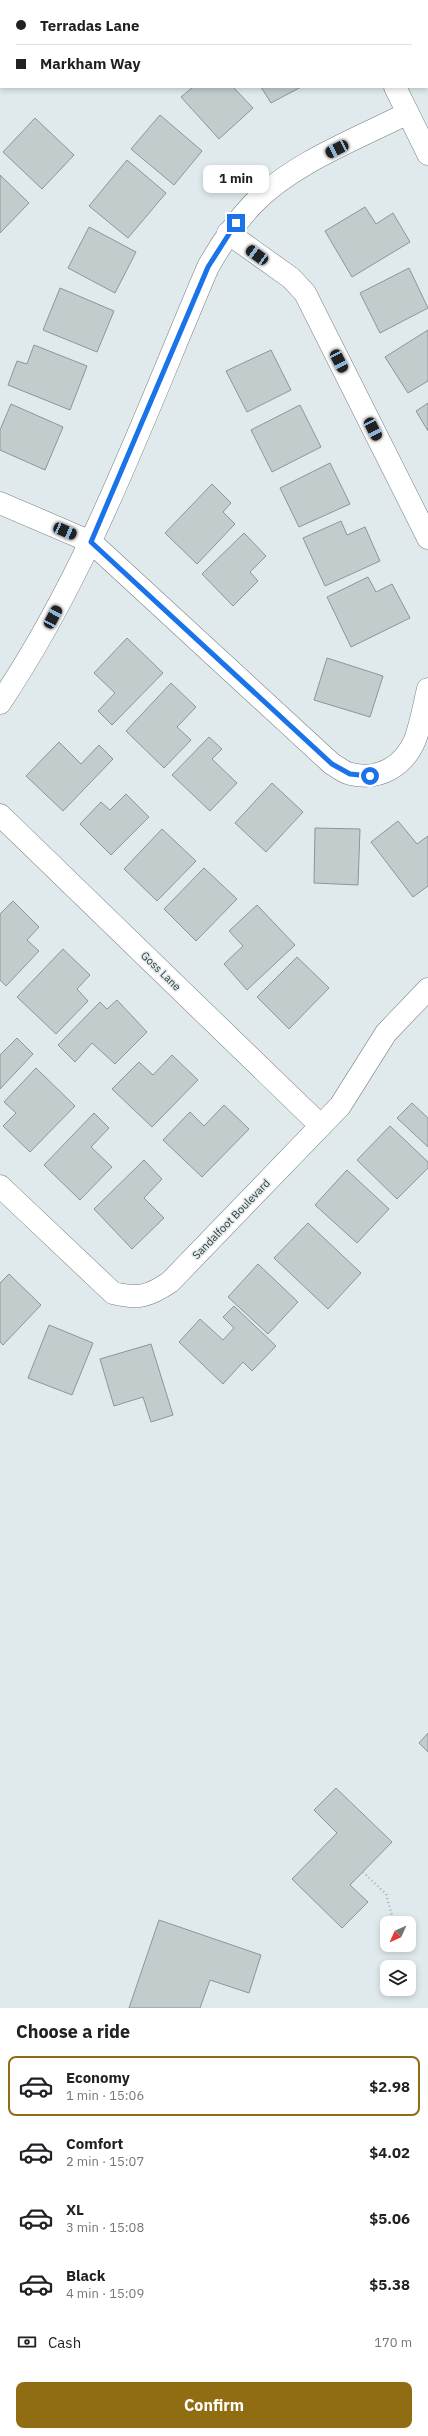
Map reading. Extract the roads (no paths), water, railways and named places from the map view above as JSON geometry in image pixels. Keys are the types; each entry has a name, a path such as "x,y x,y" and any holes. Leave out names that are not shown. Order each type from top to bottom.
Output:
{"street":[{"path":"396,88 428,154"},
{"path":"0,702 45,631 91,542 208,267 228,233 253,204 283,179 408,113"},
{"path":"228,233 291,278 305,293 428,538"},
{"path":"0,503 91,542 332,764 350,774 370,776 388,771 405,758 415,739 428,689"},
{"name":"Goss Lane","path":"0,816 321,1126"},
{"name":"Sandalfoot Boulevard","path":"0,1186 113,1294 133,1298 153,1294 170,1282 321,1126 353,1088 386,1033 428,989"}]}
